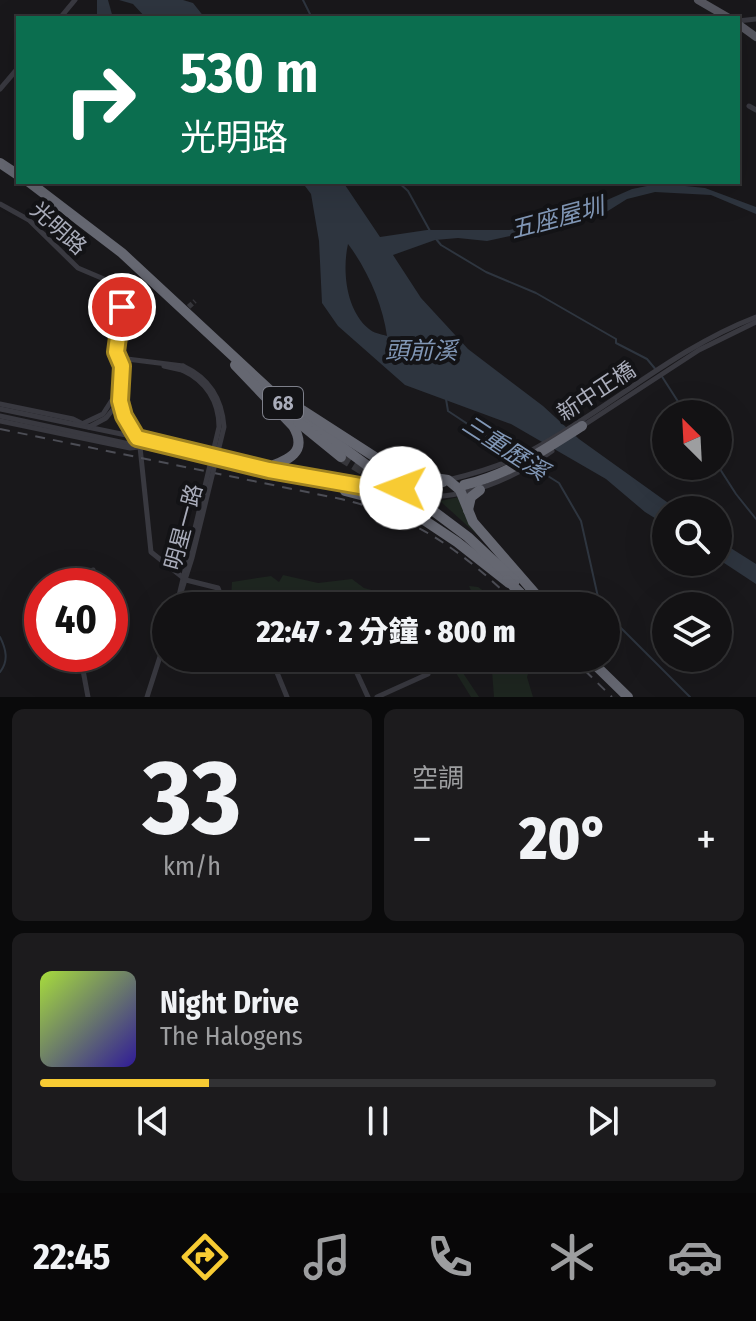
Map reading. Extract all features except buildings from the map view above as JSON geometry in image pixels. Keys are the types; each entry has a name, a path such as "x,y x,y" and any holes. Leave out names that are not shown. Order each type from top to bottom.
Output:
{"highway":[{"name":"68","path":"32,184 122,253 288,407 374,469"},
{"name":"68","path":"42,184 107,232 294,404 419,508 478,552 519,592"},
{"path":"202,327 293,426 299,440 291,457 263,469"},
{"path":"262,393 341,457"},
{"path":"294,404 392,468 448,480 463,489 467,512 533,592"},
{"path":"463,489 518,466 582,426"},
{"path":"392,468 400,480 400,493 409,506 419,508"},
{"path":"400,493 448,480"},
{"path":"467,512 471,497 480,490"},
{"path":"345,491 419,508"},
{"name":"68","path":"419,508 468,537 529,592"},
{"path":"602,672 628,697"},
{"path":"611,672 636,697"}],"main road":[{"path":"689,0 716,16"},
{"path":"698,0 726,16"},
{"path":"740,27 756,40"}],"street":[{"path":"62,16 75,0"},
{"path":"0,89 16,70"},
{"path":"749,106 756,110"},
{"name":"光明路","path":"0,204 29,220 78,268 111,282 117,288 122,307 116,352 115,407 140,447 151,552 186,580 218,588 220,592"},
{"name":"新中正橋","path":"480,490 540,459 582,426 699,350 756,320"},
{"name":"新中正橋","path":"448,480 492,468 534,449 703,341 756,320"},
{"name":"明星一路","path":"118,358 183,368 200,375 212,388 222,408 224,427 192,558 180,592"},
{"path":"69,435 106,411 117,393"},
{"name":"光明路","path":"117,393 134,437"},
{"path":"0,406 263,469 400,493"},
{"path":"41,415 71,424 87,425 106,418 115,407"},
{"path":"0,418 78,432 345,491 400,493 480,490"},
{"path":"0,418 130,448 140,447"},
{"path":"83,672 88,697"},
{"path":"147,697 155,672"},
{"path":"277,672 287,697"},
{"path":"356,672 368,697"},
{"path":"377,697 428,674"}],"shaded area":[{"path":"459,497 492,548 440,501"},
{"path":"283,575 318,583 352,579 364,588 379,592 231,592 232,582 271,576 279,582"},
{"path":"469,586 485,592 472,592"},
{"path":"455,672 462,672 479,697 471,697"},
{"path":"492,672 529,672 527,677 533,697 494,697"}],"water":[{"path":"97,0 108,0 112,16 97,16"},
{"path":"119,0 183,0 193,3 203,16 144,16 133,4"},
{"name":"頭前溪","path":"304,184 344,184 380,237 427,230 509,230 564,219 632,189 666,184 705,188 756,207 756,214 711,195 655,192 627,199 603,214 577,222 561,222 487,241 458,238 435,240 393,255 421,298 468,349 543,406 579,439 658,496 652,496 652,516 606,479 511,424 405,385 338,326 322,303 319,241 311,194","holes":["348,244 368,276 387,336 369,329 355,312 346,278"]},
{"path":"732,549 756,564 756,584 732,568"}],"waterway":[{"path":"303,0 311,16"},
{"path":"400,184 408,191 430,231"},
{"path":"436,239 486,272 536,293 616,339 616,343 647,359 657,371"},
{"path":"661,375 677,400"},
{"name":"三重歷溪","path":"446,399 448,411 516,456"},
{"name":"三重歷溪","path":"532,466 559,483 581,521 597,592"},
{"path":"727,480 756,519"},
{"name":"三重歷溪","path":"620,627 690,697"},
{"path":"0,637 6,655 0,672"}],"tunnel":[{"path":"183,312 195,301"},
{"path":"341,457 394,489"}],"railway":[{"path":"0,429 368,507 438,539 503,592"},
{"path":"586,672 612,697"}],"route":[{"path":"122,307 116,352 122,366 120,401 124,416 137,438 341,484 401,488"}],"water label":[{"name":"五座屋圳","path":"557,218"}]}
